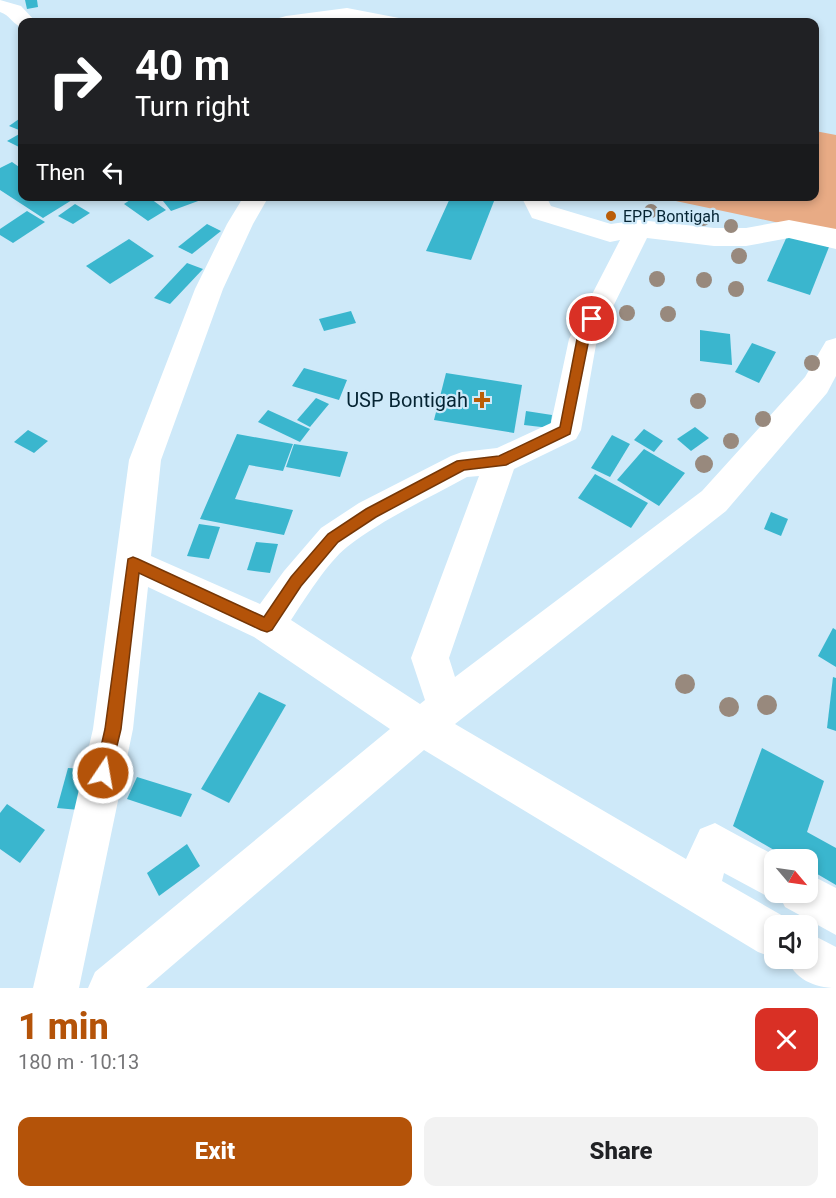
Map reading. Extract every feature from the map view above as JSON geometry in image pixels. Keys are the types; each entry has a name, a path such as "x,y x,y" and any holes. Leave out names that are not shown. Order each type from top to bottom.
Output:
{"street":[{"path":"0,6 14,10 22,18"},
{"path":"316,18 347,14 370,18"},
{"path":"56,988 113,729 145,460 209,289 240,224 254,201"},
{"path":"536,201 541,212 610,233 639,229 714,237 746,237 789,229 832,237 836,240"},
{"path":"267,625 296,582 333,538 371,513 462,465 501,461 566,430 583,339 611,280 639,229"},
{"path":"111,988 434,717 714,501 816,385 836,349"},
{"path":"434,717 430,658 501,461"},
{"path":"133,564 267,625 332,670 434,717 698,891 764,930"},
{"path":"698,891 704,867 714,844 764,872"},
{"path":"818,902 836,913"},
{"path":"818,962 836,973"}],"shaded area":[{"path":"819,132 836,135 836,235 676,201 819,201"}],"building":[{"path":"25,0 37,0 38,7 27,9"},
{"path":"18,120 18,130 9,126"},
{"path":"18,135 18,146 7,141"},
{"path":"12,162 18,166 18,201 70,201 43,218 0,190 0,168"},
{"path":"128,201 154,201 166,210 148,221 124,204"},
{"path":"163,201 198,201 171,211"},
{"path":"449,201 494,201 471,260 426,251"},
{"path":"75,204 90,213 73,224 58,216"},
{"path":"27,211 45,222 13,243 0,235 0,229"},
{"path":"207,224 221,231 192,254 178,247"},
{"path":"788,234 829,247 810,295 767,281"},
{"path":"129,239 154,256 110,284 86,266"},
{"path":"187,263 203,269 170,304 154,298"},
{"path":"351,311 356,323 324,331 319,319"},
{"path":"700,330 730,334 732,365 700,361"},
{"path":"752,343 776,352 759,383 735,372"},
{"path":"304,368 347,380 339,400 292,386"},
{"path":"446,373 522,385 514,433 434,420"},
{"path":"316,398 329,404 310,427 297,420"},
{"path":"268,410 310,429 300,442 258,422"},
{"path":"526,411 552,415 550,428 524,425"},
{"path":"695,427 709,438 691,451 677,439"},
{"path":"644,429 663,441 654,452 634,440"},
{"path":"28,430 48,441 34,453 14,442"},
{"path":"237,434 293,444 283,471 249,465 235,499 293,510 284,535 200,519"},
{"path":"612,435 630,444 610,477 591,468"},
{"path":"294,444 348,452 340,477 286,467"},
{"path":"644,449 685,473 659,506 617,480"},
{"path":"595,474 648,503 631,528 578,498"},
{"path":"771,512 788,519 781,536 764,529"},
{"path":"199,524 220,527 209,559 187,556"},
{"path":"256,542 278,544 270,573 247,570"},
{"path":"833,628 836,630 836,667 818,656"},
{"path":"833,677 836,678 836,731 827,728"},
{"path":"259,692 286,705 229,803 201,789"},
{"path":"762,748 824,781 807,832 836,848 836,885 818,874 818,849 772,849 733,826"},
{"path":"68,768 89,769 79,810 57,808"},
{"path":"137,777 192,794 181,817 127,799"},
{"path":"7,804 45,830 20,863 0,849 0,813"},
{"path":"187,844 200,866 159,896 147,873"}],"place":[{"name":"EPP Bontigah","path":"611,216"},
{"name":"USP Bontigah","path":"482,400"}],"route":[{"path":"103,773 113,729 133,564 267,625 296,582 333,538 371,513 462,465 501,461 566,430 583,339 592,319"}]}
